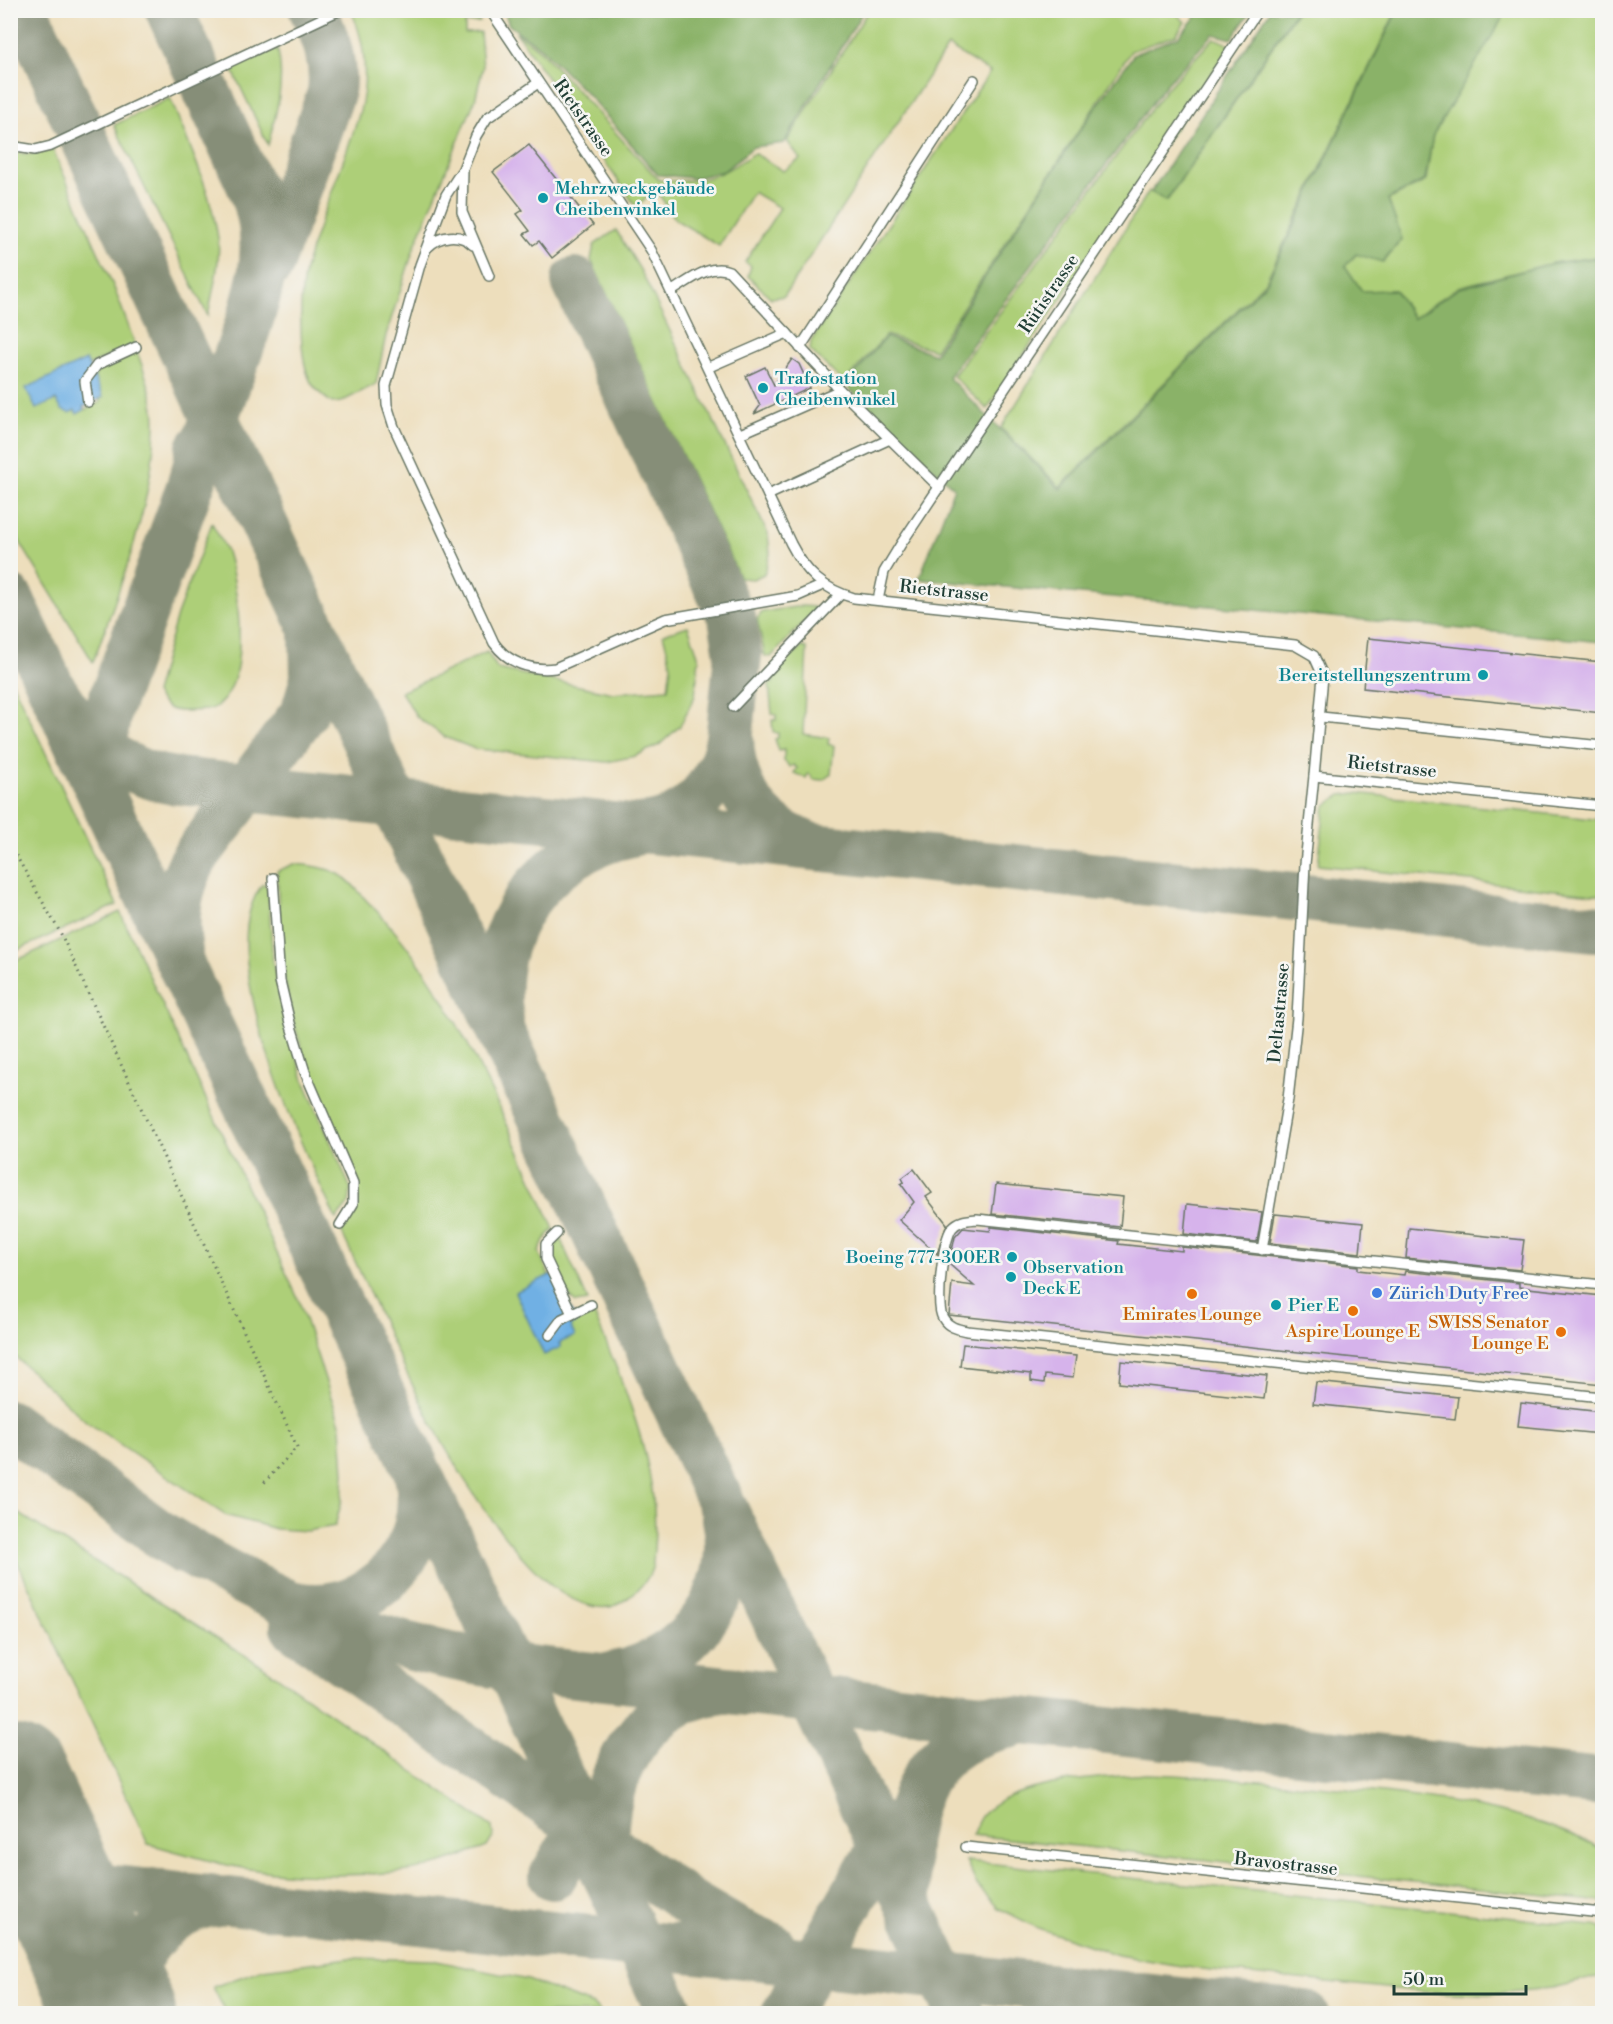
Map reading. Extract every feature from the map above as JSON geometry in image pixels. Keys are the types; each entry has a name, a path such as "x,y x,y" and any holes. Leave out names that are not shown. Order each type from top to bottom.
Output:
{"lane":[{"path":"10,146 35,150 51,146 340,10"},
{"name":"Rietstrasse","path":"490,10 651,250 797,557 814,578 823,585 842,594 878,600 1295,645 1306,650 1320,664 1323,688 1314,776 1602,806"},
{"name":"Rütistrasse","path":"878,600 884,572 1258,10"},
{"path":"800,348 974,80"},
{"path":"538,83 487,118 476,136 463,169 446,195 426,249 391,365 387,386 387,405 397,434 500,652 525,666 555,668 665,619 798,596 823,585"},
{"path":"463,169 462,212 489,276"},
{"path":"426,249 439,239 454,237 469,242 477,249"},
{"path":"672,291 709,270 724,269 732,274 840,390 940,488"},
{"path":"709,368 787,333"},
{"path":"88,402 85,381 97,365 136,347"},
{"path":"740,434 840,390"},
{"path":"768,495 890,439"},
{"path":"733,707 842,594"},
{"path":"1321,717 1602,746"},
{"name":"Deltastrasse","path":"1262,1250 1288,1099 1298,1018 1305,864 1314,776"},
{"path":"273,878 280,981 290,1023 305,1072 353,1183 353,1204 340,1225"},
{"path":"1602,1285 977,1219 962,1220 951,1229 945,1243 940,1309 946,1323 952,1327 967,1330 1602,1397"},
{"path":"557,1233 546,1244 546,1259 572,1314"},
{"path":"550,1335 562,1319 591,1305"},
{"name":"Bravostrasse","path":"966,1847 1602,1913"}],"path":[{"path":"10,845 61,934 297,1447 262,1485"}],"green space":[{"path":"358,10 476,11 480,22 465,23 465,33 480,32 483,67 475,100 414,248 386,335 376,384 341,402 332,403 316,389 307,373 302,342 302,289 307,262 316,234 360,112 365,69 359,31 352,13"},
{"path":"864,10 784,143 753,147 724,171 695,178 658,175 589,96 541,48 509,25 504,11"},
{"path":"1173,10 1185,22 1176,35 1131,51 935,350 886,335 844,383 810,350 811,341 990,72 948,46 784,296 771,298 748,276 751,266 745,262 780,208 753,192 719,246 676,220 656,190 636,207 516,32 540,50 659,180 688,181 720,174 754,153 783,171 800,159 787,141 868,11"},
{"path":"1201,11 1251,11 1232,39 1213,34 1164,87 948,377 1060,489 1267,282 1397,11 1504,11 1505,14 1433,135 1425,180 1388,199 1402,239 1382,262 1356,254 1345,266 1362,291 1395,290 1413,319 1459,288 1553,263 1602,257 1602,642 919,579 954,488 845,385 886,337 935,354 1078,133 1134,54 1178,37"},
{"path":"1270,11 1296,11 1166,201 1151,192"},
{"path":"1297,11 1396,11 1266,281 1060,487 1001,428 1149,191 1167,201"},
{"path":"1504,11 1602,11 1602,256 1553,263 1458,287 1413,318 1395,290 1362,291 1345,266 1357,254 1383,262 1402,240 1388,200 1426,181 1433,134 1505,14"},
{"path":"1214,38 1231,45 987,409 953,376 1166,89"},
{"path":"277,48 281,72 280,85 268,145 232,69"},
{"path":"170,98 204,184 215,220 219,248 208,316 114,125"},
{"path":"53,150 115,290 135,344 88,366 82,374 82,411 101,402 93,386 96,372 137,352 155,414 153,453 142,514 124,575 93,662 21,544 11,522 10,152 30,154"},
{"path":"616,230 641,271 768,534 770,554 764,574 753,579 740,578 591,260 594,245"},
{"path":"212,523 227,552 235,588 239,636 238,660 233,682 224,698 211,709 177,711 165,706 155,693 177,615"},
{"path":"802,606 814,607 814,611 771,657 765,656 757,619 762,612"},
{"path":"688,626 699,658 695,696 680,726 659,745 635,756 607,762 475,749 445,737 417,717 401,692 487,652 498,669 613,693 668,689 671,665 663,634"},
{"path":"801,647 807,648 803,734 829,738 828,744 834,746 831,774 823,780 812,779 808,774 806,778 794,773 797,768 793,765 790,767 784,761 784,750 779,751 775,739 778,738 778,733 773,732 772,720 776,720 776,715 772,714 769,684 773,683 774,673"},
{"path":"10,677 117,905 11,953 10,953"},
{"path":"1356,793 1602,820 1602,895 1318,865 1325,806 1341,795"},
{"path":"294,864 325,869 346,879 398,936 426,973 451,1014 496,1101 554,1229 544,1240 539,1252 569,1320 592,1309 616,1366 637,1426 652,1487 655,1518 651,1571 638,1590 620,1603 602,1607 591,1606 553,1587 512,1545 481,1505 428,1416 341,1231 356,1208 357,1180 324,1108 305,1058 290,1007 283,967 277,871"},
{"path":"263,884 268,888 273,964 285,1020 305,1083 351,1189 349,1203 336,1219 284,1100 266,1050 253,1001 247,954 249,915"},
{"path":"120,912 299,1301 341,1427 344,1474 342,1500 335,1526 307,1531 276,1529 225,1515 87,1422 11,1353 11,963"},
{"path":"560,1238 588,1301 576,1303 559,1279 550,1251"},
{"path":"10,1508 262,1666 492,1827 493,1837 487,1847 422,1868 380,1874 337,1875 294,1874 221,1864 148,1844 11,1548"},
{"path":"1146,1774 1197,1776 1379,1792 1445,1801 1510,1814 1572,1835 1602,1849 1602,1902 972,1835 983,1814 997,1803 1016,1794 1037,1787 1084,1779"},
{"path":"966,1861 1602,1927 1602,1976 1552,1988 1487,1994 1424,1992 1193,1968 1118,1955 1038,1928 998,1908 977,1885"},
{"path":"350,1958 432,1960 528,1980 593,2005 601,2013 226,2013 213,1987 263,1969"}],"water":[{"path":"86,360 103,397 83,407 84,410 77,414 75,410 69,413 62,410 56,400 36,409 26,388"},
{"path":"554,1273 577,1322 570,1326 575,1336 559,1343 561,1347 544,1355 515,1292"}],"building":[{"name":"Mehrzweckgebäude Cheibenwinkel","path":"529,145 593,225 552,258 539,241 533,245 524,234 530,231 517,214 523,210 493,172"},
{"path":"792,359 799,364 810,388 754,414 760,406 746,376 765,367 774,385"},
{"name":"Bereitstellungszentrum","path":"1368,638 1602,662 1602,713 1363,688"},
{"path":"914,1169 932,1193 926,1197 947,1224 937,1254 899,1220 914,1202 901,1184 904,1182 902,1178"},
{"path":"996,1184 1123,1197 1120,1227 992,1214"},
{"path":"1187,1204 1262,1212 1257,1242 1184,1234"},
{"path":"1275,1214 1363,1223 1360,1253 1270,1243"},
{"name":"Pier E","path":"991,1227 1119,1241 1118,1244 1182,1251 1182,1247 1358,1266 1358,1270 1404,1275 1405,1271 1519,1283 1519,1287 1602,1296 1602,1384 949,1315 952,1283 974,1286 949,1264 955,1237 963,1228 990,1231"},
{"path":"1409,1228 1524,1240 1520,1270 1406,1258"},
{"path":"963,1344 1076,1356 1073,1378 1045,1375 1044,1383 1031,1381 1031,1374 960,1366"},
{"path":"1121,1361 1267,1376 1264,1399 1119,1383"},
{"path":"1316,1382 1458,1397 1455,1419 1313,1404"},
{"path":"1521,1403 1602,1412 1600,1434 1518,1426"}],"taxiway":[{"path":"24,10 960,2014"},
{"path":"169,10 253,191 260,214 263,237 263,259 255,302 192,480"},
{"path":"270,265 331,93 332,71 328,50 313,10"},
{"path":"575,281 732,618 738,654 730,732"},
{"path":"102,776 102,747 108,711 195,473 200,448"},
{"path":"10,599 671,2014"},
{"path":"179,951 177,913 182,888 191,865 304,713 314,679 313,636"},
{"path":"53,690 75,721 101,748 132,768 169,780 1602,929"},
{"path":"638,827 656,825 673,819 701,797 721,766 730,732 734,769 748,801 772,826 805,844"},
{"path":"500,1019 498,986 502,954 512,925 528,899 548,876 573,857 601,842 632,833"},
{"path":"10,1424 182,1550"},
{"path":"295,1605 323,1607 348,1602 371,1590 391,1574 406,1553 416,1529 421,1503 418,1476"},
{"path":"614,1675 640,1668 665,1656 686,1640 703,1620 717,1598 725,1573 728,1546 725,1519"},
{"path":"156,1532 246,1583 334,1622 379,1638 475,1661 528,1669 1602,1782"},
{"path":"294,1627 691,1904 737,1931 772,1946"},
{"path":"607,1864 605,1835 607,1807 615,1779 627,1753 643,1730 664,1712 689,1698 718,1691"},
{"path":"907,1889 908,1831 913,1805 923,1781 938,1761 957,1745 982,1732 1012,1724"},
{"path":"553,1876 596,1803"},
{"path":"785,2014 894,1826"},
{"path":"31,1829 58,1864 75,1877 95,1886"},
{"path":"10,1878 1305,2014"},
{"path":"127,2014 132,1973 151,1939 164,1925 181,1914 199,1906 219,1902"}],"runway":[{"path":"10,1784 117,2014"}],"place":[{"name":"Mehrzweckgebäude Cheibenwinkel","path":"543,198"},
{"name":"Trafostation Cheibenwinkel","path":"763,388"},
{"name":"Bereitstellungszentrum","path":"1483,675"},
{"name":"Boeing 777-300ER","path":"1012,1257"},
{"name":"Observation Deck E","path":"1011,1277"},
{"name":"Zürich Duty Free","path":"1377,1293"},
{"name":"Emirates Lounge","path":"1192,1294"},
{"name":"Pier E","path":"1276,1305"},
{"name":"Aspire Lounge E","path":"1353,1311"},
{"name":"SWISS Senator Lounge E","path":"1561,1332"}]}
